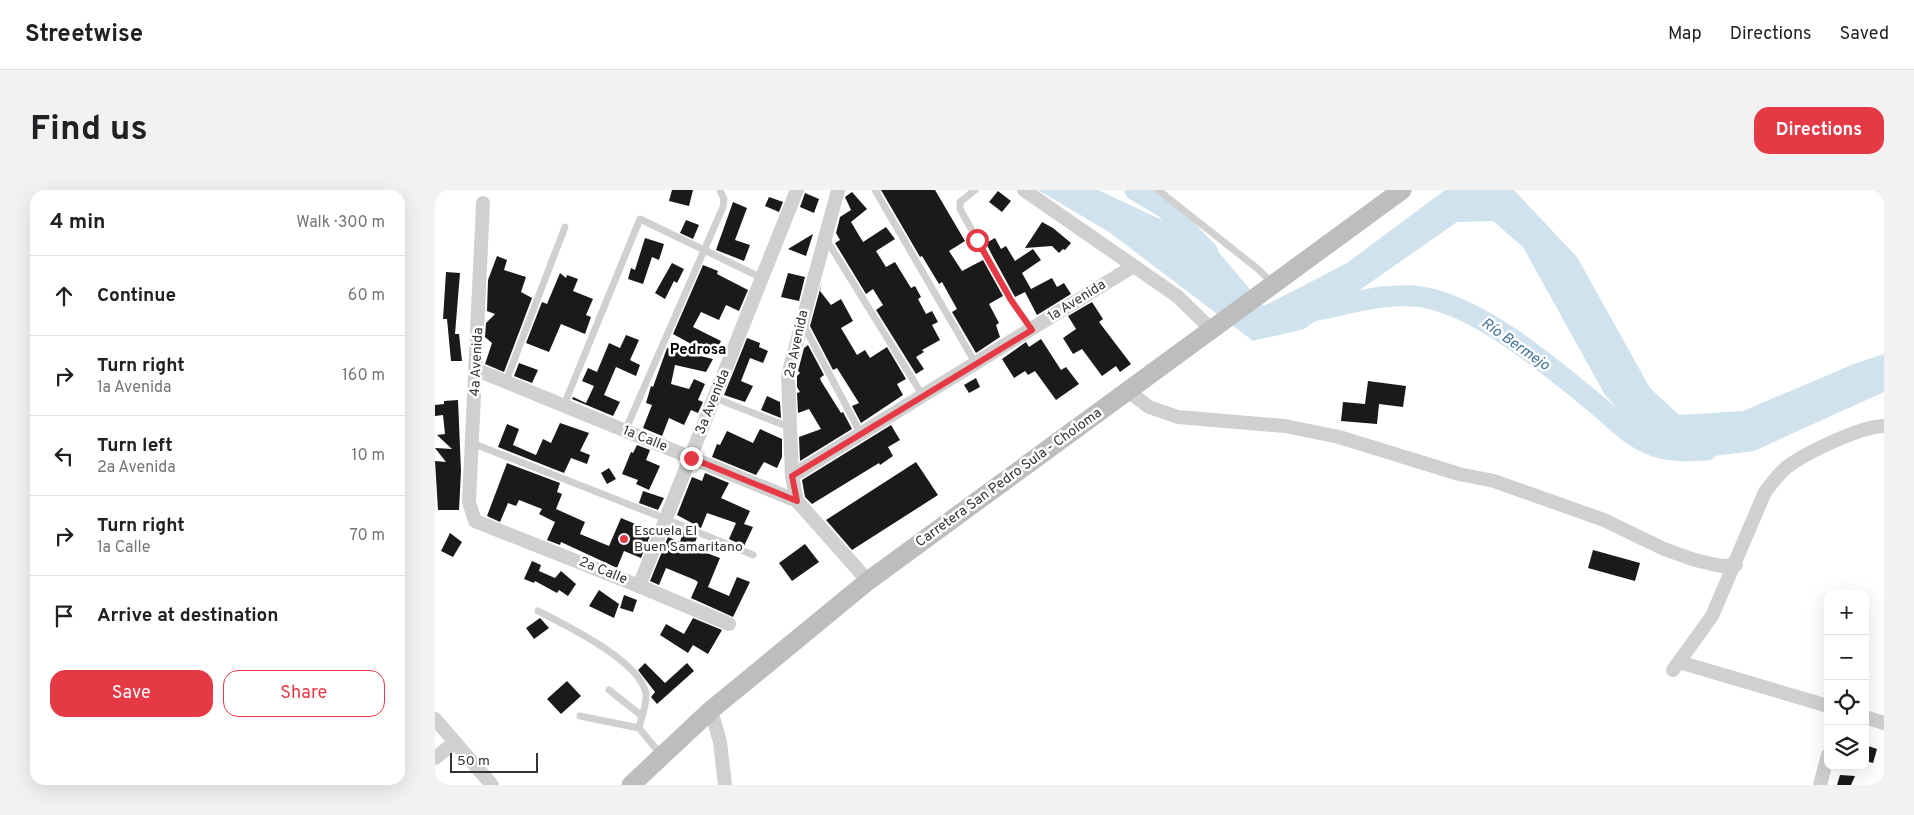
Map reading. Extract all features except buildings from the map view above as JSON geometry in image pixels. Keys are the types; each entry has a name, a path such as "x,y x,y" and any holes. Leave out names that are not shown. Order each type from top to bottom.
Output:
{"main road":[{"name":"Carretera San Pedro Sula - Choloma","path":"631,785 711,710 868,581 1401,190"}],"street":[{"name":"3a Avenida","path":"639,586 797,190"},
{"name":"2a Avenida","path":"797,501 792,476 788,375 837,190"},
{"path":"1024,190 1132,267 1177,296 1214,326"},
{"name":"4a Avenida","path":"475,521 469,502 471,443 477,370 483,203"},
{"name":"1a Avenida","path":"792,476 1132,267"},
{"name":"1a Calle","path":"477,370 797,501 868,581"},
{"path":"1129,391 1149,407 1179,417 1285,426 1330,435 1459,474 1494,481 1604,520 1664,549 1695,560 1721,566 1736,565"},
{"path":"1824,705 1676,666 1712,616 1736,565 1765,492 1779,474 1806,456 1860,430 1884,426"},
{"name":"2a Calle","path":"475,521 729,624"},
{"path":"711,710 720,742 725,785"},
{"path":"1869,718 1884,723"},
{"path":"435,719 492,785"},
{"path":"435,758 454,742"},
{"path":"1820,785 1824,770"}],"lane":[{"path":"625,431 706,250 723,207 724,199 720,190"},
{"path":"875,190 976,364"},
{"path":"975,190 960,202 960,209 1011,300 1032,330"},
{"path":"1158,190 1258,269 1271,285"},
{"path":"564,405 640,220 762,278"},
{"path":"506,382 565,227"},
{"path":"824,236 923,396"},
{"path":"801,321 861,434"},
{"path":"715,398 789,426"},
{"path":"471,443 666,519 753,556"},
{"path":"538,611 595,642 629,668 641,682 646,693 646,703 639,728"},
{"path":"609,690 641,716"},
{"path":"580,716 639,728 662,757"}],"water":[{"path":"1038,190 1098,190 1211,243 1264,306 1347,263 1445,190 1514,190 1577,257 1650,388 1679,415 1743,411 1856,363 1884,354 1884,392 1754,451 1698,458 1644,437 1605,395 1523,247 1493,221 1457,222 1304,329 1253,341 1109,232"}],"waterway":[{"name":"Río Bermejo","path":"1135,190 1165,208 1208,252"},
{"name":"Río Bermejo","path":"1306,312 1393,296 1422,297 1445,303 1469,313 1517,342 1563,377 1622,427 1644,442 1673,450 1707,450"}],"place":[{"name":"Escuela El Buen Samaritano","path":"624,539"}],"district":[{"name":"Pedrosa","path":"698,350"}],"route":[{"path":"691,458 797,501 792,476 1032,330 1011,300 977,240"}]}
